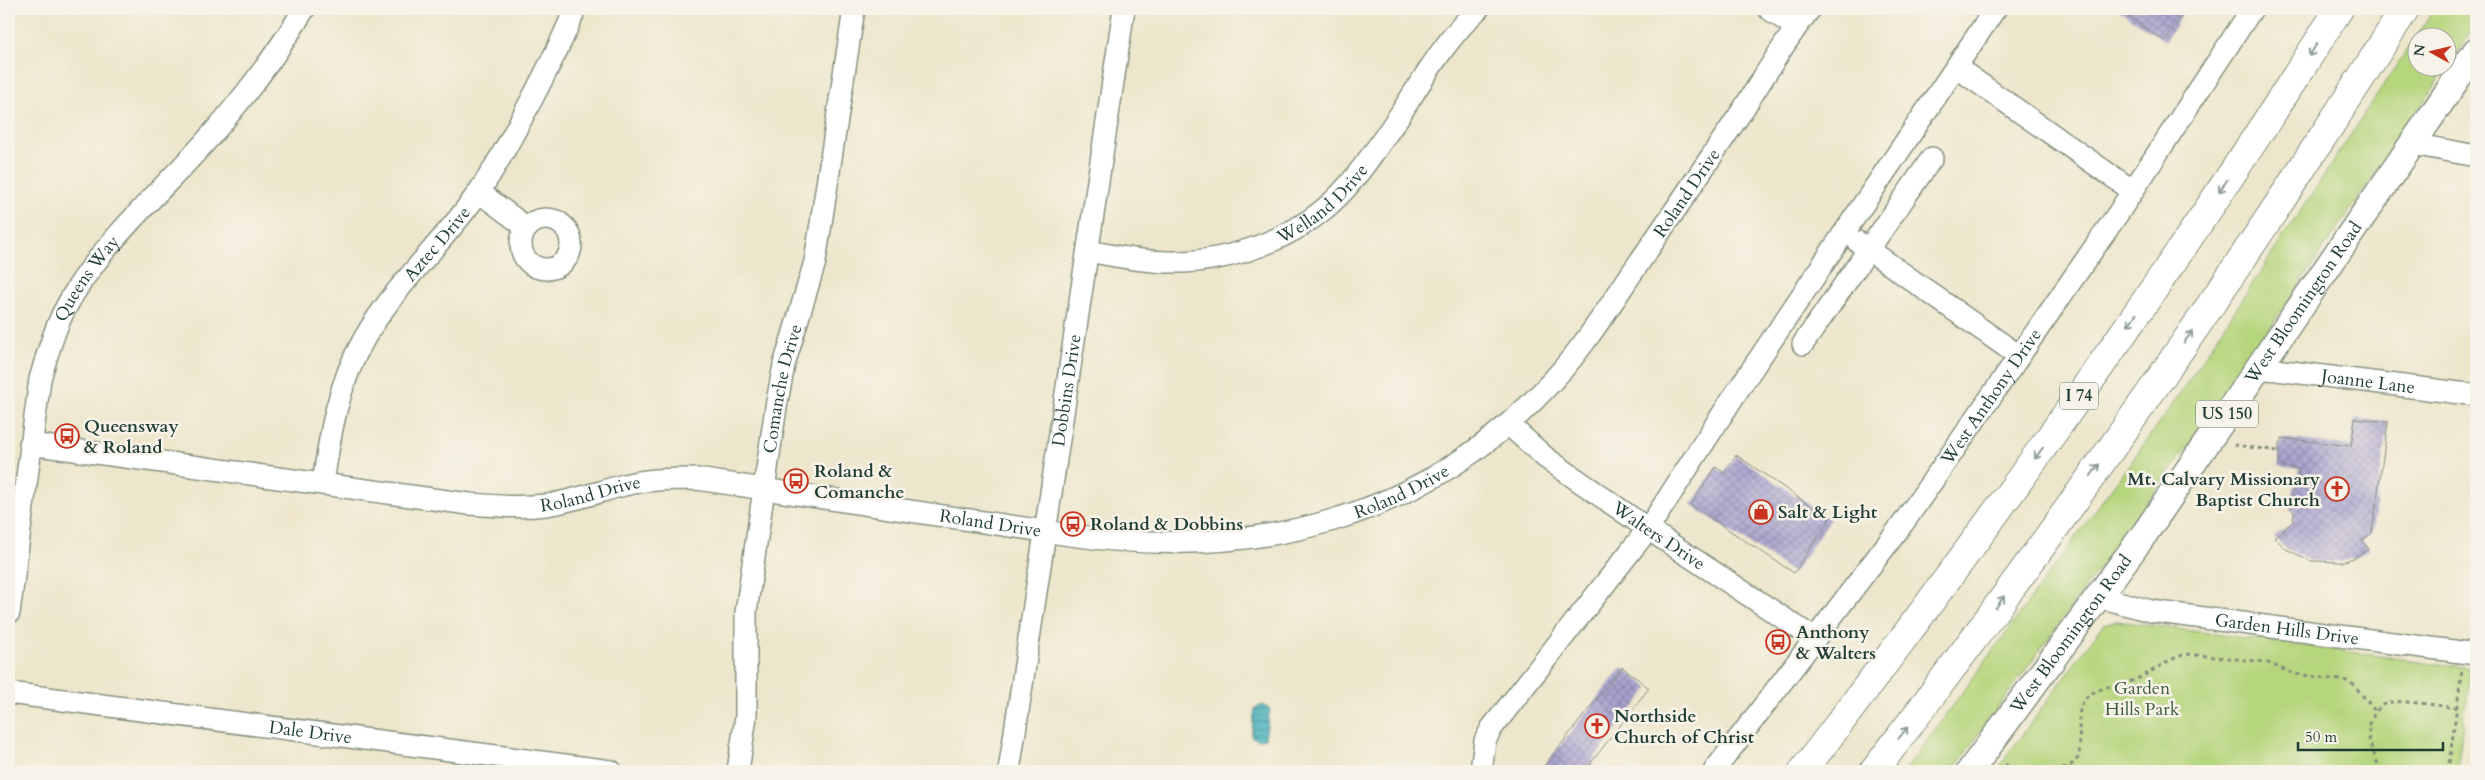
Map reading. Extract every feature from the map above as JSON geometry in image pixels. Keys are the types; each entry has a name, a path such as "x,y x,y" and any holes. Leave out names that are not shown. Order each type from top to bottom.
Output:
{"highway":[{"name":"I 74","path":"1804,771 1914,626 2050,438 2194,230 2339,9"},
{"path":"1874,771 2066,512 2199,322 2405,9"}],"main road":[{"name":"West Bloomington Road","path":"1970,771 2099,597 2260,368 2476,51"}],"street":[{"name":"Queens Way","path":"9,613 40,379 49,347 64,311 98,259 207,140 254,84 304,9"},
{"name":"Aztec Drive","path":"323,484 336,406 346,375 363,340 380,313 479,192 546,74 575,9"},
{"name":"Comanche Drive","path":"738,771 746,716 746,612 764,488 784,365 815,262 854,9"},
{"name":"Dobbins Drive","path":"1009,771 1124,9"},
{"name":"Welland Drive","path":"1088,251 1144,260 1182,262 1215,259 1275,240 1304,224 1327,207 1345,190 1374,153 1440,54 1478,9"},
{"path":"1769,9 1795,27"},
{"name":"Roland Drive","path":"30,444 469,504 510,507 543,505 579,499 625,485 659,479 697,479 1045,531 1127,541 1182,544 1233,540 1283,533 1324,523 1375,506 1428,482 1508,424 1555,378 1587,340 1732,125 1795,27 1810,9"},
{"path":"1481,771 1485,741 1491,729 1648,529 1995,9"},
{"name":"West Anthony Drive","path":"1714,771 1904,522 2133,190 2252,9"},
{"path":"1956,67 2133,190"},
{"path":"2413,144 2476,156"},
{"path":"1803,344 1932,158"},
{"path":"479,192 527,228"},
{"path":"1845,232 2019,356"},
{"name":"Joanne Lane","path":"2260,368 2476,395"},
{"name":"Walters Drive","path":"1508,424 1546,458 1648,529 1815,639"},
{"name":"Garden Hills Drive","path":"2099,597 2151,611 2469,660"},
{"name":"Dale Drive","path":"9,693 611,771"}],"path":[{"path":"2234,445 2278,451"},
{"path":"2055,771 2070,766 2078,758 2080,713 2085,699 2095,692 2137,679 2186,654 2266,662 2294,674 2347,681 2354,685 2376,712"},
{"path":"2448,771 2457,708 2469,660"},
{"path":"2381,771 2370,740 2369,730 2371,720 2376,712 2390,702 2457,708"},
{"path":"2004,764 2014,771"}],"green space":[{"path":"2434,9 2476,9 2476,24 2458,51 2458,28 2421,28"},
{"path":"2408,48 2408,78 2440,78 2206,421 1952,771 1905,771 2173,404"},
{"name":"Garden Hills Park","path":"2117,621 2470,668 2457,771 1996,771 2103,625"}],"water":[{"path":"1263,705 1270,709 1265,738 1257,740 1251,736 1255,708"}],"building":[{"path":"2118,9 2186,9 2165,41"},
{"name":"Mt. Calvary Missionary Baptist Church","path":"2355,418 2388,422 2372,533 2362,541 2369,549 2356,557 2342,562 2311,561 2286,549 2274,537 2293,522 2294,512 2290,508 2293,487 2298,484 2299,469 2279,466 2279,443 2281,444 2282,438 2351,446"},
{"name":"Salt & Light","path":"1736,455 1830,519 1794,573 1691,505 1716,467 1724,473"},
{"name":"Northside Church of Christ","path":"1622,667 1649,688 1590,764 1600,771 1550,771 1544,766"}],"place":[{"name":"Queensway & Roland","path":"67,436"},
{"name":"Roland & Comanche","path":"796,481"},
{"name":"Mt. Calvary Missionary Baptist Church","path":"2337,489"},
{"name":"Salt & Light","path":"1761,512"},
{"name":"Roland & Dobbins","path":"1073,524"},
{"name":"Anthony & Walters","path":"1778,642"},
{"name":"Northside Church of Christ","path":"1597,726"}]}
